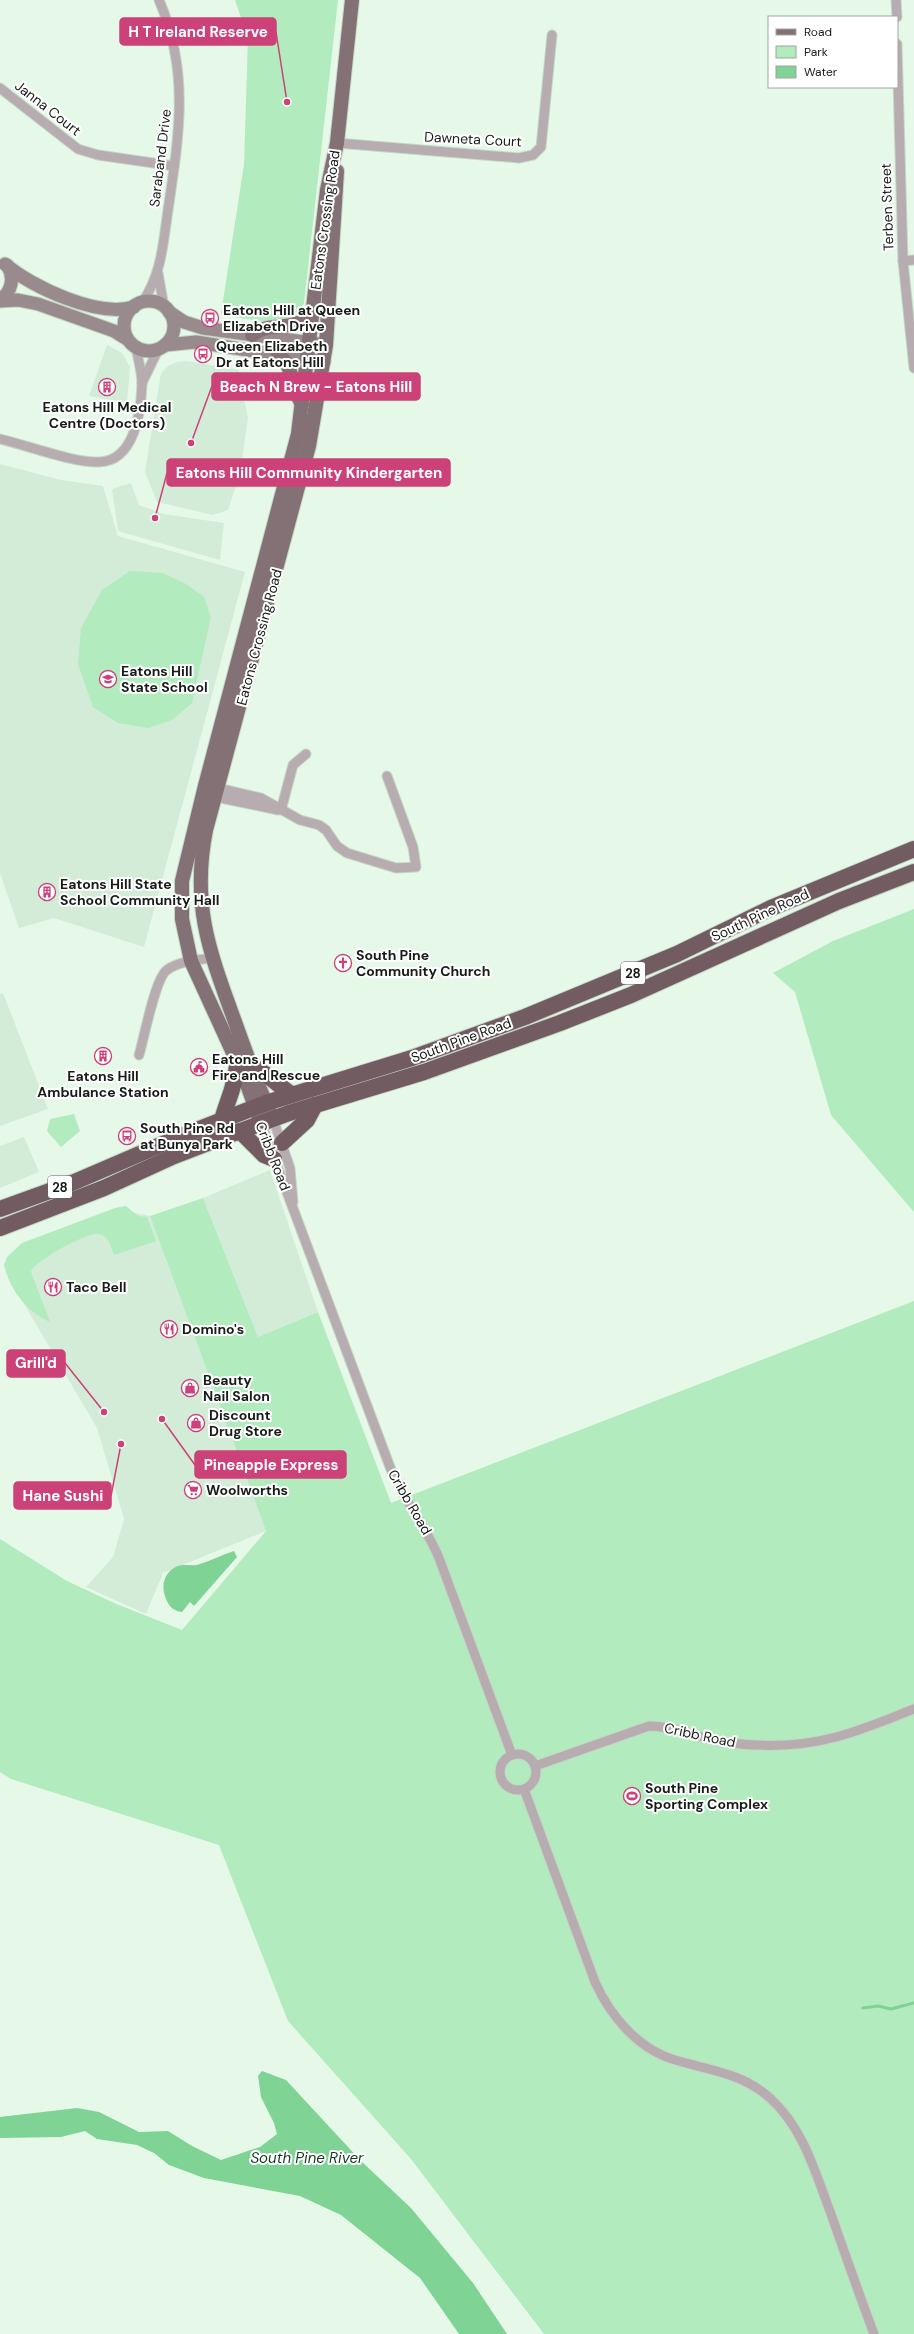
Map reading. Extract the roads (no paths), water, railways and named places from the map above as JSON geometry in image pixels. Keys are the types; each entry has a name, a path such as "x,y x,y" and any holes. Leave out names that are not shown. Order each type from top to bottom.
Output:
{"highway":[{"name":"South Pine Road","path":"0,1209 72,1183 260,1105 404,1060 525,1017 677,954 771,908 914,849"},
{"name":"South Pine Road","path":"0,1228 97,1191 174,1156 267,1121 410,1077 560,1023 631,995 839,901 914,872"},
{"path":"222,1120 227,1102 244,1065 264,1071 276,1085 292,1094"},
{"path":"282,1143 307,1120 315,1105"},
{"path":"240,1131 264,1155 274,1159"}],"main road":[{"name":"Eatons Crossing Road","path":"260,1105 244,1065 212,958 202,913 200,879 202,853 309,446 324,362 336,191 337,143 352,0"},
{"name":"Eatons Crossing Road","path":"244,1065 191,961 182,919 183,871 294,452 302,404 326,190 337,143"},
{"path":"252,335 258,330 300,324 312,313"},
{"path":"278,354 289,366 293,388 302,404"},
{"name":"Cribb Road","path":"260,1105 267,1121"}],"street":[{"name":"Saraband Drive","path":"159,0 170,28 177,62 180,102 180,131 158,273 167,310"},
{"path":"896,0 897,16"},
{"name":"Dawneta Court","path":"337,143 519,158 533,156 541,147 552,35"},
{"name":"Terben Street","path":"898,80 903,261 914,368"},
{"name":"Janna Court","path":"0,88 78,148 98,155 174,166"},
{"path":"903,261 914,260"},
{"path":"3,262 21,276 35,284 84,303 112,309 157,303 192,325 326,345"},
{"path":"0,301 8,293 12,282 10,271 3,262"},
{"name":"Saraband Drive","path":"138,305 158,273"},
{"path":"0,301 18,300 38,304 114,331 143,350 196,342 307,358 324,362"},
{"path":"138,305 126,318 125,332 132,343 142,383"},
{"path":"0,439 87,461 108,460 118,455 128,445 134,431 142,383 161,348 170,340 174,326 167,310"},
{"path":"281,810 293,765 306,754"},
{"path":"217,793 261,798 300,820 319,825 326,830 337,846 347,853 396,868 416,867 413,846 387,776"},
{"path":"139,1055 158,983 166,970 191,961 212,958"},
{"name":"Cribb Road","path":"267,1121 282,1143 292,1178 293,1204"},
{"name":"Cribb Road","path":"267,1121 274,1159 286,1191 293,1204 390,1467 400,1490 426,1530 440,1558 512,1755"},
{"name":"Cribb Road","path":"535,1766 649,1726 663,1727 730,1743 760,1745 806,1743 837,1737 914,1709"},
{"path":"512,1755 523,1755 532,1761 535,1766 536,1772 533,1783 524,1789 518,1790 506,1786 500,1775 502,1763 512,1755"},
{"path":"524,1789 590,1970 605,2003 629,2031 649,2047 670,2058 718,2070 741,2078 769,2097 791,2121 809,2153 874,2334"}],"water":[{"path":"234,1551 237,1557 194,1606 190,1602 182,1612 169,1605 164,1591 164,1583 165,1578 170,1571 178,1566 197,1565"},
{"name":"South Pine River","path":"262,2071 286,2080 361,2161 411,2208 473,2283 507,2334 459,2334 420,2278 341,2215 300,2196 204,2178 169,2165 154,2153 137,2145 97,2139 85,2131 61,2137 0,2138 0,2117 77,2108 99,2112 139,2132 168,2131 192,2146 221,2160 260,2147 277,2134 274,2123 261,2097 258,2076"}],"waterway":[{"path":"863,2008 878,2006 891,2009 914,2003"}],"place":[{"name":"H T Ireland Reserve","path":"287,102"},
{"name":"Eatons Hill at Queen Elizabeth Drive","path":"210,318"},
{"name":"Queen Elizabeth Dr at Eatons Hill","path":"203,354"},
{"name":"Eatons Hill Medical Centre (Doctors)","path":"107,387"},
{"name":"Beach N Brew - Eatons Hill","path":"191,443"},
{"name":"Eatons Hill Community Kindergarten","path":"155,518"},
{"name":"Eatons Hill State School","path":"108,679"},
{"name":"Eatons Hill State School Community Hall","path":"47,892"},
{"name":"South Pine Community Church","path":"343,963"},
{"name":"Eatons Hill Ambulance Station","path":"103,1056"},
{"name":"Eatons Hill Fire and Rescue","path":"199,1067"},
{"name":"South Pine Rd at Bunya Park","path":"127,1136"},
{"name":"Taco Bell","path":"53,1287"},
{"name":"Domino's","path":"169,1329"},
{"name":"Beauty Nail Salon","path":"190,1388"},
{"name":"Grill'd","path":"104,1412"},
{"name":"Pineapple Express","path":"162,1419"},
{"name":"Discount Drug Store","path":"196,1423"},
{"name":"Hane Sushi","path":"121,1444"},
{"name":"Woolworths","path":"193,1490"},
{"name":"South Pine Sporting Complex","path":"632,1796"}]}
